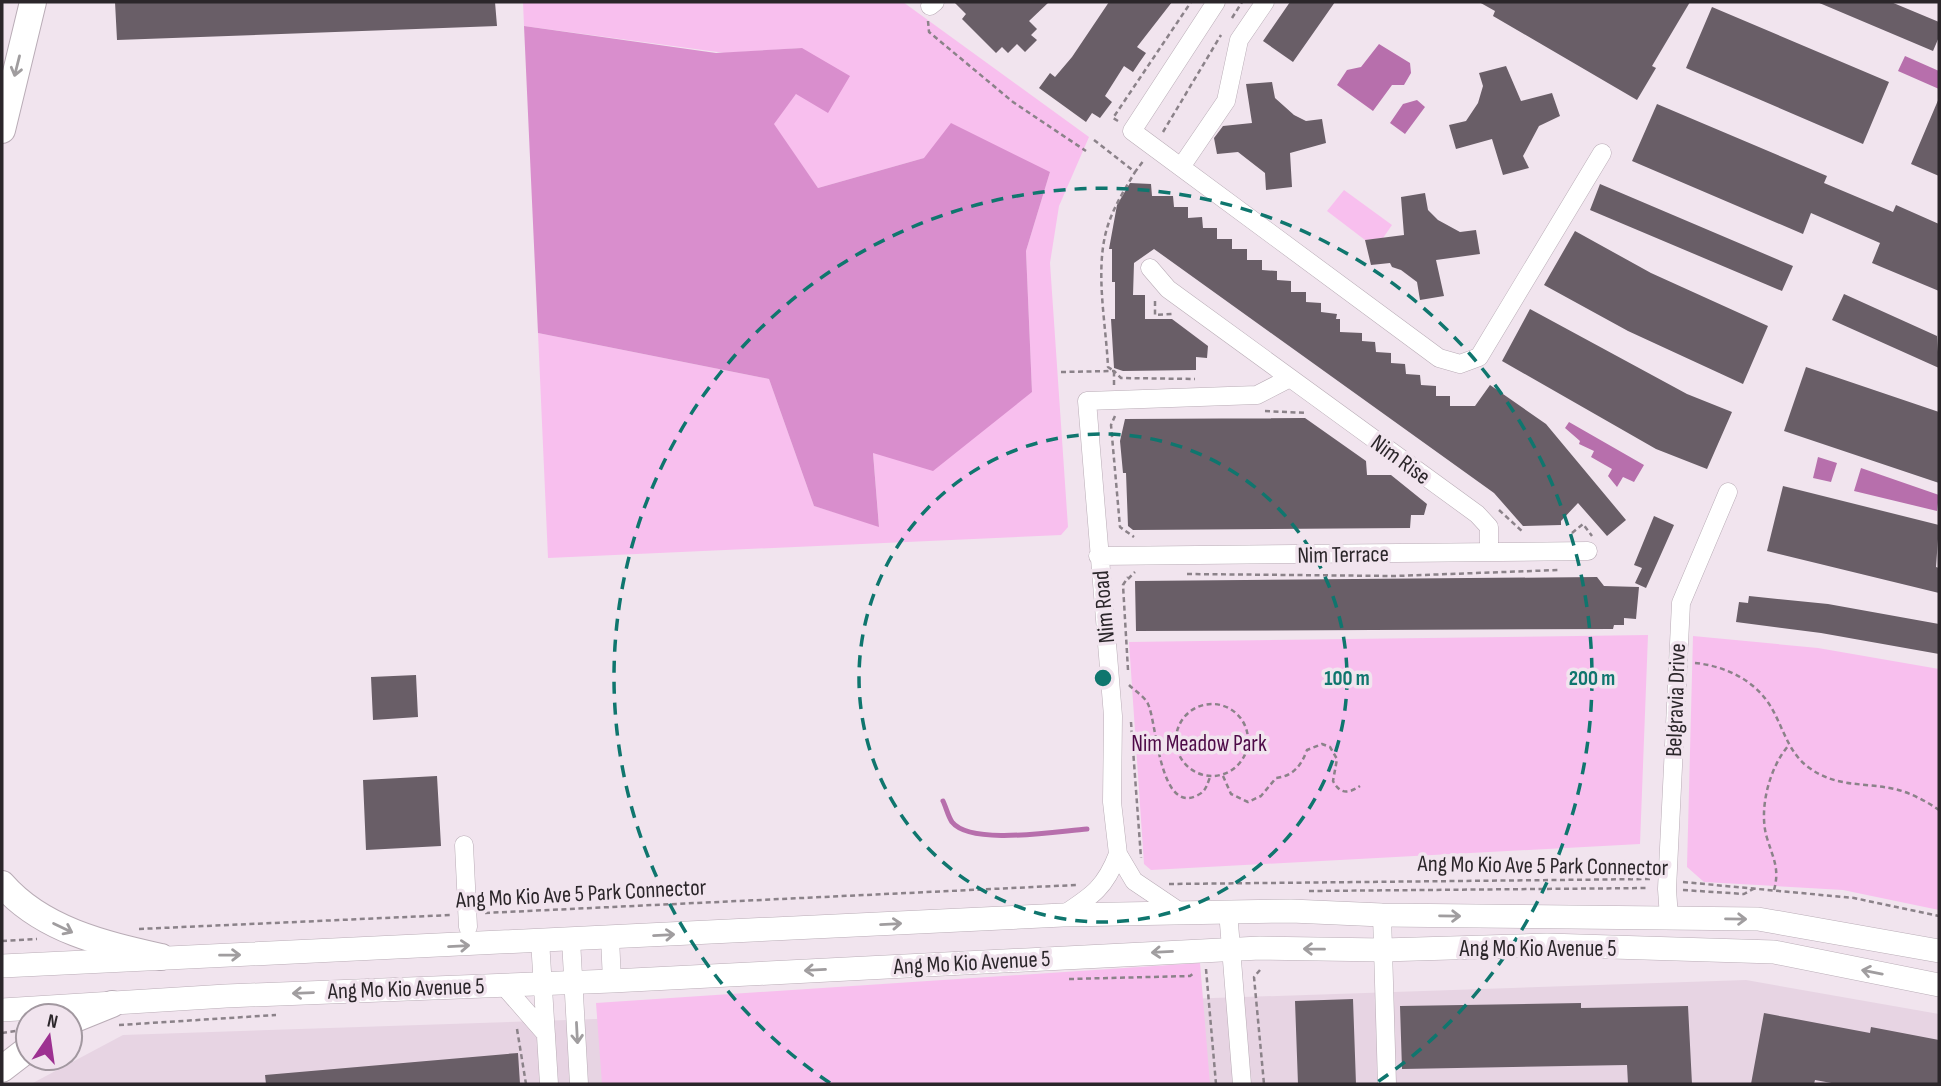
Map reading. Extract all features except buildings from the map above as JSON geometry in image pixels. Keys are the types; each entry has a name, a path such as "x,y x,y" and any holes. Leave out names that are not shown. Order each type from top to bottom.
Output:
{"highway":[{"path":"2,130 33,2"},
{"path":"2,884 28,907 62,929 108,945 161,957"},
{"path":"84,1015 112,1004"}],"main road":[{"name":"Ang Mo Kio Avenue 5","path":"2,966 161,957 342,952 1063,915 1228,911 1758,919 1939,951"},
{"name":"Ang Mo Kio Avenue 5","path":"2,1010 226,996 612,981 1230,949 1382,950 1547,945 1774,952 1939,985"}],"street":[{"path":"1216,2 1132,131 1439,358 1460,364 1479,357 1602,153"},
{"path":"1181,167 1226,102 1239,40 1265,2"},
{"name":"Nim Rise","path":"1150,268 1168,289 1477,514 1489,527 1489,552"},
{"path":"1119,407 1257,394 1290,378"},
{"name":"Nim Road","path":"1118,854 1112,802 1112,716 1087,401 1119,407"},
{"name":"Belgravia Drive","path":"1669,918 1667,886 1677,638 1681,603 1728,492"},
{"name":"Nim Terrace","path":"1098,556 1132,564 1593,547"},
{"path":"464,845 468,920"},
{"path":"1118,854 1134,881 1180,912"},
{"path":"1063,915 1093,896 1108,878 1118,854"},
{"path":"1228,911 1242,1084"},
{"path":"1382,915 1387,1084"},
{"path":"610,938 612,981"},
{"path":"540,940 549,1084"},
{"path":"571,940 579,1084"},
{"path":"503,985 546,1034"}],"path":[{"path":"1132,131 1114,118 1191,2"},
{"path":"1228,24 1242,2"},
{"path":"931,9 929,32 1013,102 1086,151"},
{"path":"1205,379 1121,378 1108,367 1102,271 1105,237 1117,203 1221,35"},
{"path":"1094,140 1135,172"},
{"path":"1155,294 1155,315 1173,314"},
{"path":"1060,372 1114,371"},
{"path":"1114,371 1119,407 1111,425 1120,527 1133,537 1146,537"},
{"path":"1115,421 1119,407"},
{"path":"1256,411 1296,411 1315,417"},
{"path":"1498,509 1522,533 1534,534"},
{"path":"1570,535 1583,524 1593,547"},
{"path":"1125,532 1132,564 1128,579 1123,585 1128,673"},
{"path":"1128,579 1132,564"},
{"path":"1175,573 1266,577 1395,576 1568,569"},
{"path":"1688,662 1716,665 1739,676 1758,691 1771,706 1789,745 1805,764 1825,778 1849,785 1893,789 1916,796 1939,810"},
{"path":"1130,698 1129,685 1148,703 1154,737 1173,790 1183,796 1194,797 1206,788 1210,777"},
{"path":"1214,704 1230,708 1242,719 1248,734 1247,751 1239,765 1223,776 1210,777 1194,772 1182,761 1176,746 1177,730 1185,715 1198,706 1214,704"},
{"path":"1130,710 1142,865"},
{"path":"1133,748 1154,737 1176,746"},
{"path":"1223,776 1231,794 1248,802 1261,796 1276,778 1287,777 1297,769 1307,750 1322,744 1329,747 1337,759 1333,780 1336,787 1343,792 1352,792 1360,786"},
{"path":"1774,890 1779,874 1766,835 1765,815 1777,758 1789,745"},
{"path":"1635,878 1635,888"},
{"name":"Ang Mo Kio Ave 5 Park Connector","path":"1172,890 1161,884 1635,878 1667,886 1755,888 1854,898 1939,916"},
{"name":"Ang Mo Kio Ave 5 Park Connector","path":"133,928 468,920 1083,884"},
{"path":"1301,891 1667,886 1744,894 1755,888"},
{"path":"1264,1084 1254,977 1259,968 1267,968"},
{"path":"1206,969 1216,1084"},
{"path":"517,1026 526,1084"}],"shaded area":[{"path":"524,26 716,53 802,48 850,76 828,113 796,94 774,124 818,188 924,158 951,123 1050,172 1026,251 1032,392 933,471 873,453 879,527 814,506 769,379 538,333"},
{"path":"1379,44 1410,63 1411,73 1404,85 1392,85 1373,111 1337,85 1347,70 1361,67"},
{"path":"1905,56 1939,71 1939,89 1898,71"},
{"path":"1417,100 1425,107 1405,134 1390,123 1403,104"},
{"path":"1569,422 1644,465 1634,482 1623,477 1617,487 1608,476 1612,469 1591,457 1594,451 1579,444 1580,441 1565,428"},
{"path":"1818,457 1837,463 1831,482 1813,478"},
{"path":"1861,468 1939,495 1937,511 1854,491"},
{"path":"1746,980 1939,1014 1939,1084 31,1084 54,1072 84,1072 84,1056 123,1035"}],"green space":[{"path":"523,2 903,2 1089,137 1059,206 1050,263 1068,527 1061,535 548,558 538,333 769,379 814,506 879,526 873,453 1032,392 1026,251 1050,172 924,158 818,188 773,124 796,94 802,48 725,53 524,26"},
{"path":"1344,190 1392,225 1383,238 1365,240 1327,211"},
{"name":"Nim Meadow Park","path":"1648,635 1640,844 1151,870 1144,864 1129,642"},
{"path":"1693,636 1818,648 1939,669 1939,910 1843,890 1704,882 1687,867"},
{"path":"1200,963 1210,1084 602,1084 596,1003"}],"waterway":[{"path":"943,801 952,822 977,834 1016,835 1087,829"}]}
